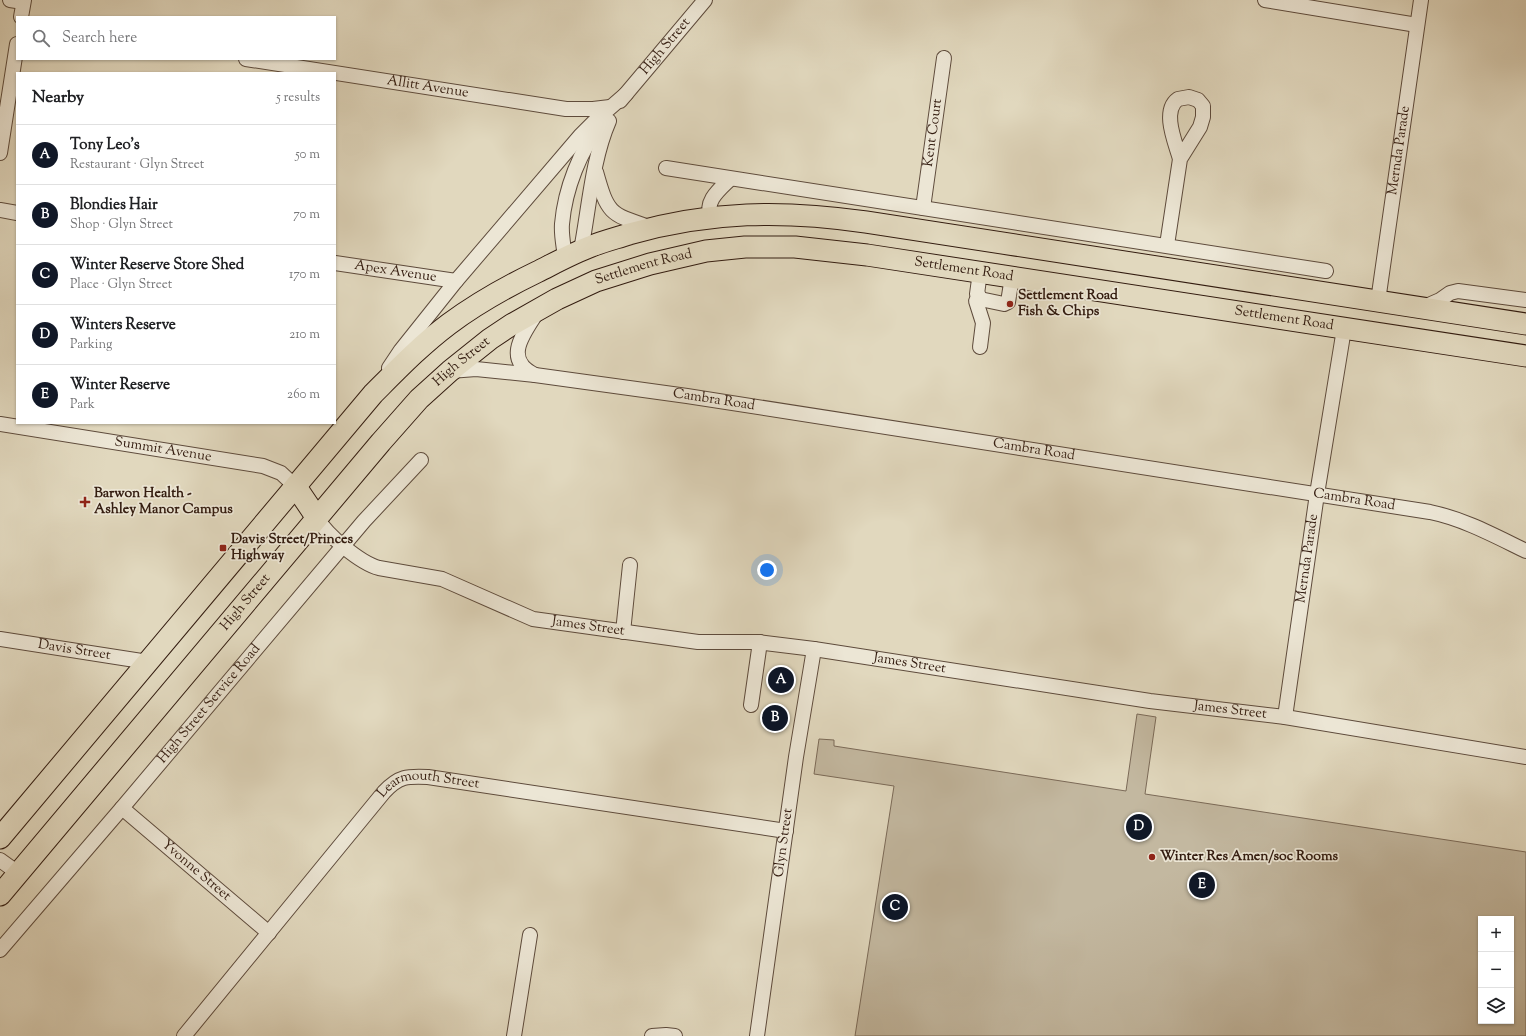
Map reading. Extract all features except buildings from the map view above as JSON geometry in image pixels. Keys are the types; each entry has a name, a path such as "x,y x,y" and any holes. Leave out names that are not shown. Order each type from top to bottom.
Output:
{"highway":[{"path":"572,291 574,254 600,242 652,228 711,217 787,214 836,218 1526,324"},
{"path":"711,217 727,236 745,247"},
{"name":"Settlement Road","path":"572,291 603,279 657,262 706,252 745,247 794,247 819,249 980,272 1526,356"},
{"name":"High Street","path":"0,838 373,394 414,353 450,324 506,288 574,254"},
{"name":"High Street","path":"0,895 385,436 419,399 450,371 490,340 541,307 572,291"},
{"path":"1339,295 1344,328"},
{"path":"1373,333 1378,301"},
{"path":"296,487 317,518"}],"street":[{"name":"High Street","path":"373,394 401,350 456,281 580,136 612,109 626,94 705,0"},
{"path":"1265,0 1417,25"},
{"name":"Mernda Parade","path":"1378,301 1421,0"},
{"path":"19,1 21,16"},
{"path":"0,153 16,50"},
{"name":"Kent Court","path":"923,208 944,58"},
{"name":"Allitt Avenue","path":"252,60 329,72"},
{"name":"Allitt Avenue","path":"336,73 566,109 612,109"},
{"name":"High Street","path":"574,254 603,137 612,109"},
{"name":"High Street","path":"574,254 562,223 572,182 588,143 612,109"},
{"path":"1167,245 1180,160"},
{"path":"666,168 1326,271"},
{"path":"596,169 605,201 611,211 625,219 652,228"},
{"path":"711,217 709,211 711,201 730,179"},
{"path":"0,210 16,213"},
{"name":"Apex Avenue","path":"336,262 456,281"},
{"path":"1298,266 1318,284 1339,295"},
{"path":"980,272 977,294 980,299 1004,304 1008,302 1012,277"},
{"path":"1423,308 1435,303 1455,291 1469,291 1526,300"},
{"path":"979,296 976,301 982,323 980,347"},
{"name":"Cambra Road","path":"535,375 521,366 517,359 517,353 528,326 541,307"},
{"name":"Mernda Parade","path":"1285,717 1317,494 1344,328"},
{"name":"Cambra Road","path":"450,371 485,370 535,375 711,400 1317,494 1448,516 1465,522 1526,551"},
{"name":"Summit Avenue","path":"0,424 263,466 281,473 296,487"},
{"name":"High Street Service Road","path":"0,950 364,521 421,460"},
{"name":"James Street","path":"317,518 326,531 361,559 374,567 442,579 533,619 698,642 760,642 814,649 1150,701 1285,717 1526,757"},
{"path":"623,632 630,565"},
{"name":"Davis Street","path":"0,639 148,662"},
{"path":"751,705 760,642"},
{"name":"Glyn Street","path":"757,1036 814,649"},
{"name":"Learmouth Street","path":"184,1036 384,792 391,784 400,779 410,776 436,778 786,831"},
{"name":"Yvonne Street","path":"122,808 269,933"},
{"path":"0,860 18,873"},
{"path":"514,1036 530,935"},
{"path":"652,1036 675,1036"}],"shaded area":[{"path":"1137,714 1156,717 1145,794 1526,852 1526,1036 855,1036 894,786 814,774 819,739 834,740 834,746 1126,791"}],"place":[{"name":"Settlement Road Fish & Chips","path":"1010,304"},
{"name":"Barwon Health - Ashley Manor Campus","path":"85,502"},
{"name":"Davis Street/Princes Highway","path":"223,548"},
{"name":"Tony Leo's","path":"781,680"},
{"name":"Blondies Hair","path":"775,718"},
{"name":"Winters Reserve","path":"1139,827"},
{"name":"Winter Res Amen/soc Rooms","path":"1152,857"},
{"name":"Winter Reserve","path":"1202,885"},
{"name":"Winter Reserve Store Shed","path":"895,907"}]}
